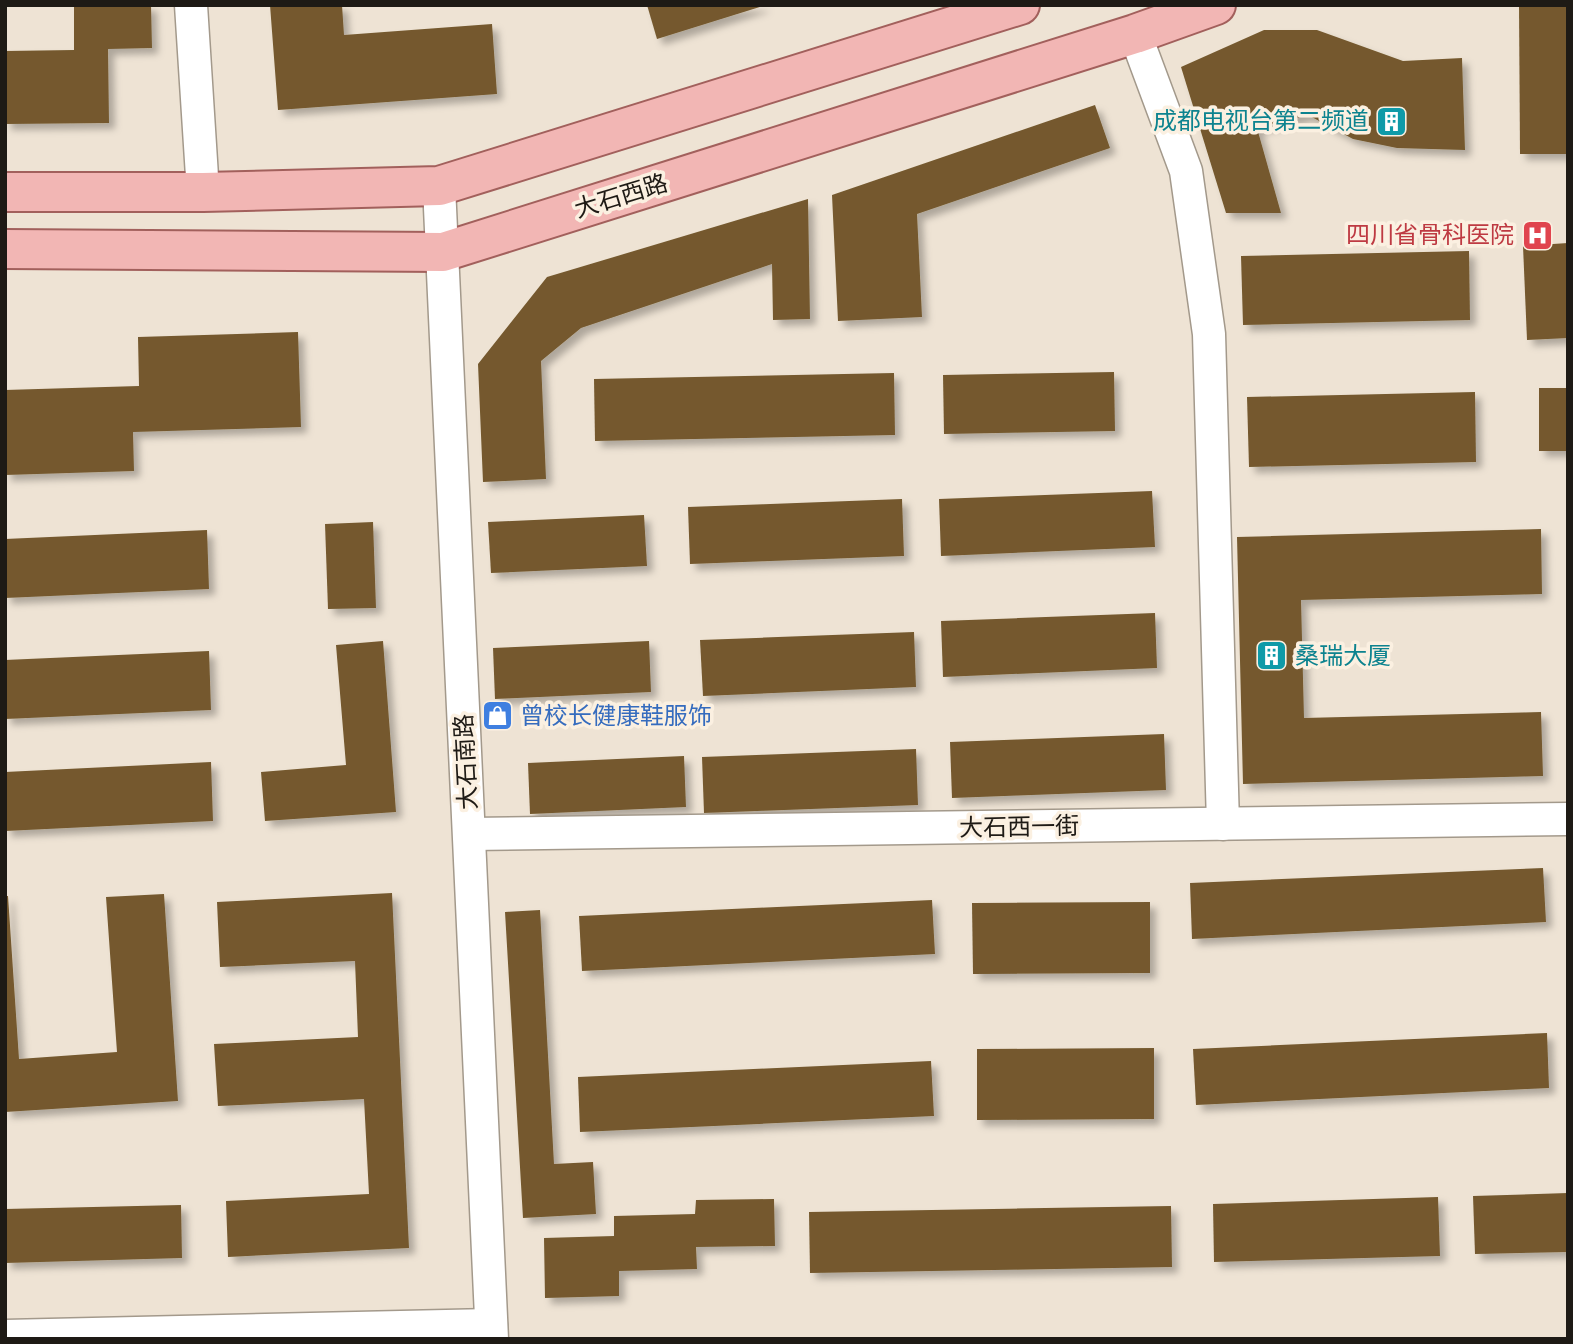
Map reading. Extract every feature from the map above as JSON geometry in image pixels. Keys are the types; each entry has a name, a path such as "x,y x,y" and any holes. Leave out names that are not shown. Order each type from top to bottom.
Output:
{"main road":[{"path":"5,192 203,192 439,186 1020,5"},
{"name":"大石西路","path":"5,249 443,252 1135,34 1216,5"}],"street":[{"path":"191,5 203,192"},
{"path":"1135,34 1186,171 1209,334 1223,824"},
{"name":"大石南路","path":"439,186 491,1332"},
{"name":"大石西一街","path":"470,834 1568,819"},
{"path":"5,1336 491,1332"}],"building":[{"path":"74,5 151,5 152,48 108,49 109,123 5,124 5,51 74,50"},
{"path":"270,5 342,5 344,35 492,24 497,94 278,110"},
{"path":"647,5 763,5 763,6 657,39"},
{"path":"1519,5 1568,5 1568,154 1520,154"},
{"name":"成都电视台第二频道","path":"1264,30 1317,30 1403,61 1462,58 1465,150 1397,148 1353,139 1308,115 1257,128 1281,213 1226,213 1181,67"},
{"path":"1095,105 1110,148 917,214 922,317 838,321 832,195"},
{"path":"808,199 810,319 773,320 772,264 581,328 541,361 546,479 483,482 478,364 547,277"},
{"path":"1568,243 1568,338 1527,340 1523,246"},
{"path":"1469,251 1470,320 1243,325 1241,256"},
{"path":"298,332 301,427 133,432 134,471 5,475 5,390 139,386 138,337"},
{"path":"1114,372 1115,431 944,434 943,375"},
{"path":"894,373 895,435 595,441 594,379"},
{"path":"1539,388 1568,388 1568,451 1539,451"},
{"path":"1475,392 1476,462 1249,467 1247,397"},
{"path":"1152,491 1155,547 941,556 939,499"},
{"path":"902,499 904,556 690,564 688,507"},
{"path":"644,515 647,566 491,573 488,522"},
{"path":"373,522 376,608 328,609 325,524"},
{"name":"桑瑞大厦","path":"1541,529 1542,594 1301,600 1304,718 1541,712 1543,776 1243,784 1237,537"},
{"path":"207,530 209,589 5,598 5,539"},
{"path":"1155,613 1157,668 943,677 941,621"},
{"path":"914,632 916,687 703,696 700,640"},
{"path":"383,641 396,812 265,821 261,772 346,765 336,645"},
{"path":"649,641 651,692 495,699 493,648"},
{"path":"209,651 211,710 5,719 5,660"},
{"path":"1164,734 1166,790 952,798 950,742"},
{"path":"916,749 918,805 704,813 702,757"},
{"path":"684,756 686,807 530,814 528,763"},
{"path":"211,762 213,821 5,831 5,772"},
{"path":"1543,868 1546,922 1192,939 1190,883"},
{"path":"392,893 409,1248 228,1257 226,1201 369,1194 364,1099 218,1106 214,1044 358,1037 355,961 220,967 217,902"},
{"path":"164,894 178,1101 5,1112 5,896 8,896 19,1059 117,1052 106,897"},
{"path":"932,900 935,954 582,971 579,916"},
{"path":"1150,902 1150,973 973,974 972,903"},
{"path":"540,910 554,1164 593,1162 596,1214 523,1218 505,912"},
{"path":"1547,1033 1549,1088 1196,1105 1193,1049"},
{"path":"1154,1048 1154,1119 977,1120 977,1049"},
{"path":"931,1061 934,1116 580,1132 578,1077"},
{"path":"1568,1193 1568,1252 1475,1254 1473,1196"},
{"path":"1438,1197 1440,1256 1214,1262 1213,1204"},
{"path":"774,1199 775,1246 696,1247 697,1269 619,1271 619,1296 545,1298 544,1238 614,1236 614,1216 695,1214 696,1200"},
{"path":"181,1205 182,1258 5,1263 5,1209"},
{"path":"1171,1206 1172,1267 810,1273 809,1212"}],"place":[{"name":"成都电视台第二频道","path":"1392,121"},
{"name":"四川省骨科医院","path":"1537,235"},
{"name":"桑瑞大厦","path":"1272,656"},
{"name":"曾校长健康鞋服饰","path":"497,716"}]}
